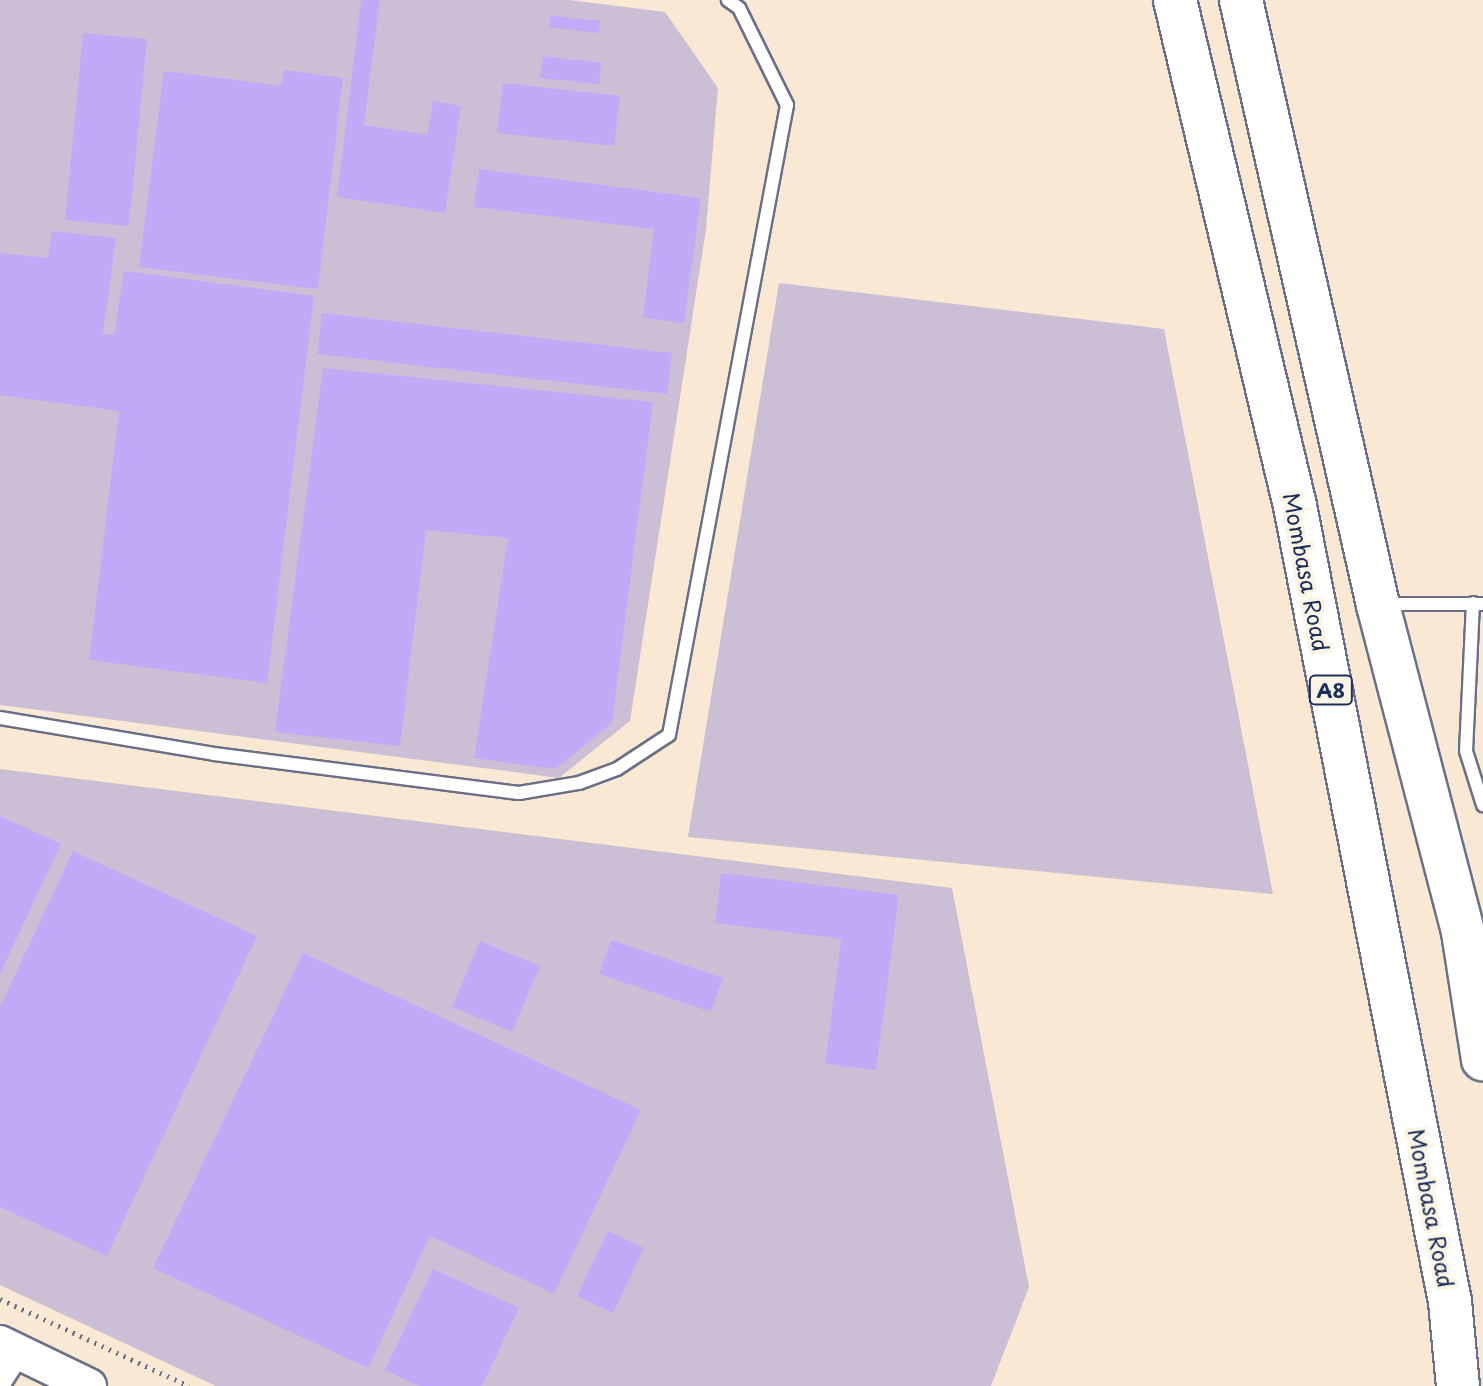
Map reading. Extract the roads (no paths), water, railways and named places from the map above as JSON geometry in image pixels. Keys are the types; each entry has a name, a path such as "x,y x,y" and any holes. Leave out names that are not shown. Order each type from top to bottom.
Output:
{"highway":[{"name":"Mombasa Road","path":"1175,0 1295,506 1450,1302 1458,1386"},
{"path":"1241,0 1378,605 1463,932 1483,1059"}],"main road":[{"path":"6,1358 89,1386"}],"lane":[{"path":"0,718 214,754 519,793 617,769 669,735 787,105 739,8 728,0"},
{"path":"1378,605 1478,604 1466,751 1483,805"}]}
